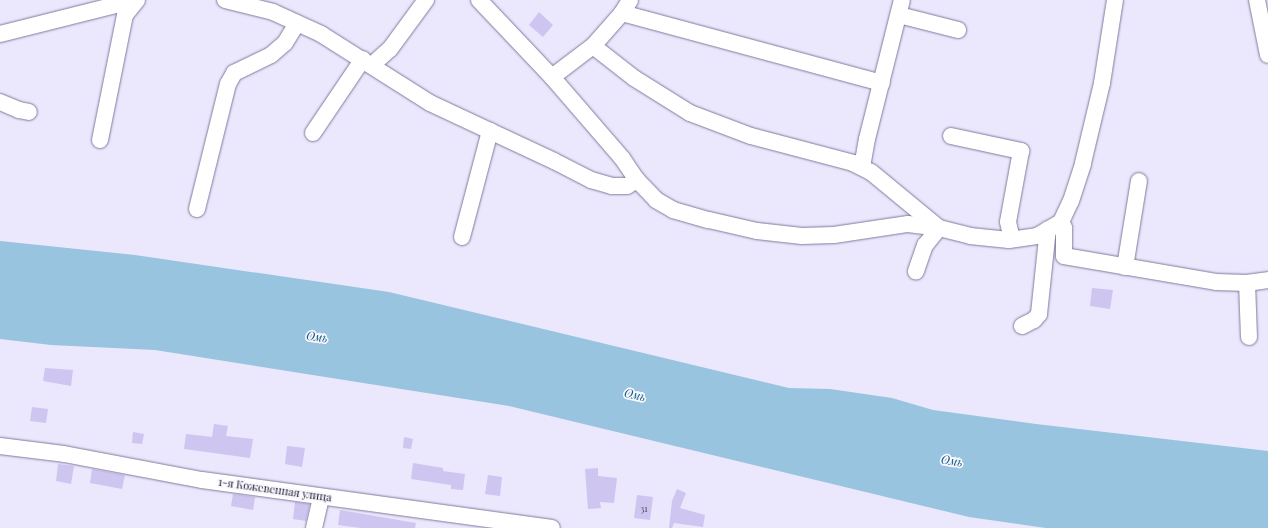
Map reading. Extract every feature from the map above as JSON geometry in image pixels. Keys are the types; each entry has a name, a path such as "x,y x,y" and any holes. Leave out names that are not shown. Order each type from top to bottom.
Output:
{"street":[{"path":"0,34 136,0"},
{"path":"100,140 125,15 136,0"},
{"path":"225,0 273,12 321,34 368,62 430,103 490,130 591,180 612,186 627,186 638,180"},
{"path":"479,0 552,77 656,200 673,210 757,231 802,236 834,235 908,224 939,228 970,236 1012,239 1037,236 1054,225 1070,201 1083,163 1102,83 1115,0"},
{"path":"1257,0 1268,55"},
{"path":"313,133 368,62 390,49 406,29 418,3"},
{"path":"552,77 593,46 626,7 882,83"},
{"path":"862,167 867,139 901,8 958,30"},
{"path":"197,209 228,84 234,73 271,55 285,42 297,23"},
{"path":"593,46 634,78 690,113 751,136 862,167 881,179 939,228"},
{"path":"0,102 19,110 29,112"},
{"path":"462,237 490,130"},
{"path":"951,136 1021,151 1008,222 1012,239"},
{"path":"1125,267 1139,181"},
{"path":"1054,225 1064,228 1064,256 1216,282 1247,283 1268,280"},
{"path":"1022,326 1034,320 1039,314 1054,225"},
{"path":"916,272 925,245 939,228"},
{"path":"1247,283 1249,337"},
{"name":"1-я Кожевенная улица","path":"0,446 64,454 153,472 321,497 552,528"},
{"path":"314,528 321,497"}],"water":[{"name":"Омь","path":"0,241 135,255 389,292 789,388 830,389 892,398 933,410 1036,424 1268,451 1268,528 1046,528 969,517 509,406 155,350 51,345 0,339"}],"building":[{"path":"539,12 553,25 543,37 529,25"},
{"path":"1092,288 1113,290 1110,309 1090,306"},
{"path":"45,368 73,370 71,386 43,381"},
{"path":"32,407 48,409 46,423 30,421"},
{"path":"214,424 228,426 226,436 253,439 250,458 184,449 186,434 212,437"},
{"path":"133,432 144,434 142,444 132,443"},
{"path":"404,437 413,439 411,449 403,448"},
{"path":"287,446 305,448 302,467 285,464"},
{"path":"413,463 443,468 443,471 465,474 463,490 451,489 451,485 411,479"},
{"path":"58,464 74,466 71,484 56,481"},
{"path":"598,468 598,476 617,478 614,503 600,502 601,508 588,509 585,469"},
{"path":"92,469 125,475 122,489 90,483"},
{"path":"488,475 502,477 500,496 485,494"},
{"path":"677,489 686,493 680,508 705,515 703,527 674,523 672,528 669,528 672,501"},
{"path":"233,494 255,497 253,510 231,506"},
{"path":"637,495 653,497 650,520 634,518"},
{"path":"295,502 310,504 306,521 293,519"},
{"path":"340,510 416,523 415,528 361,528 338,525"}]}
